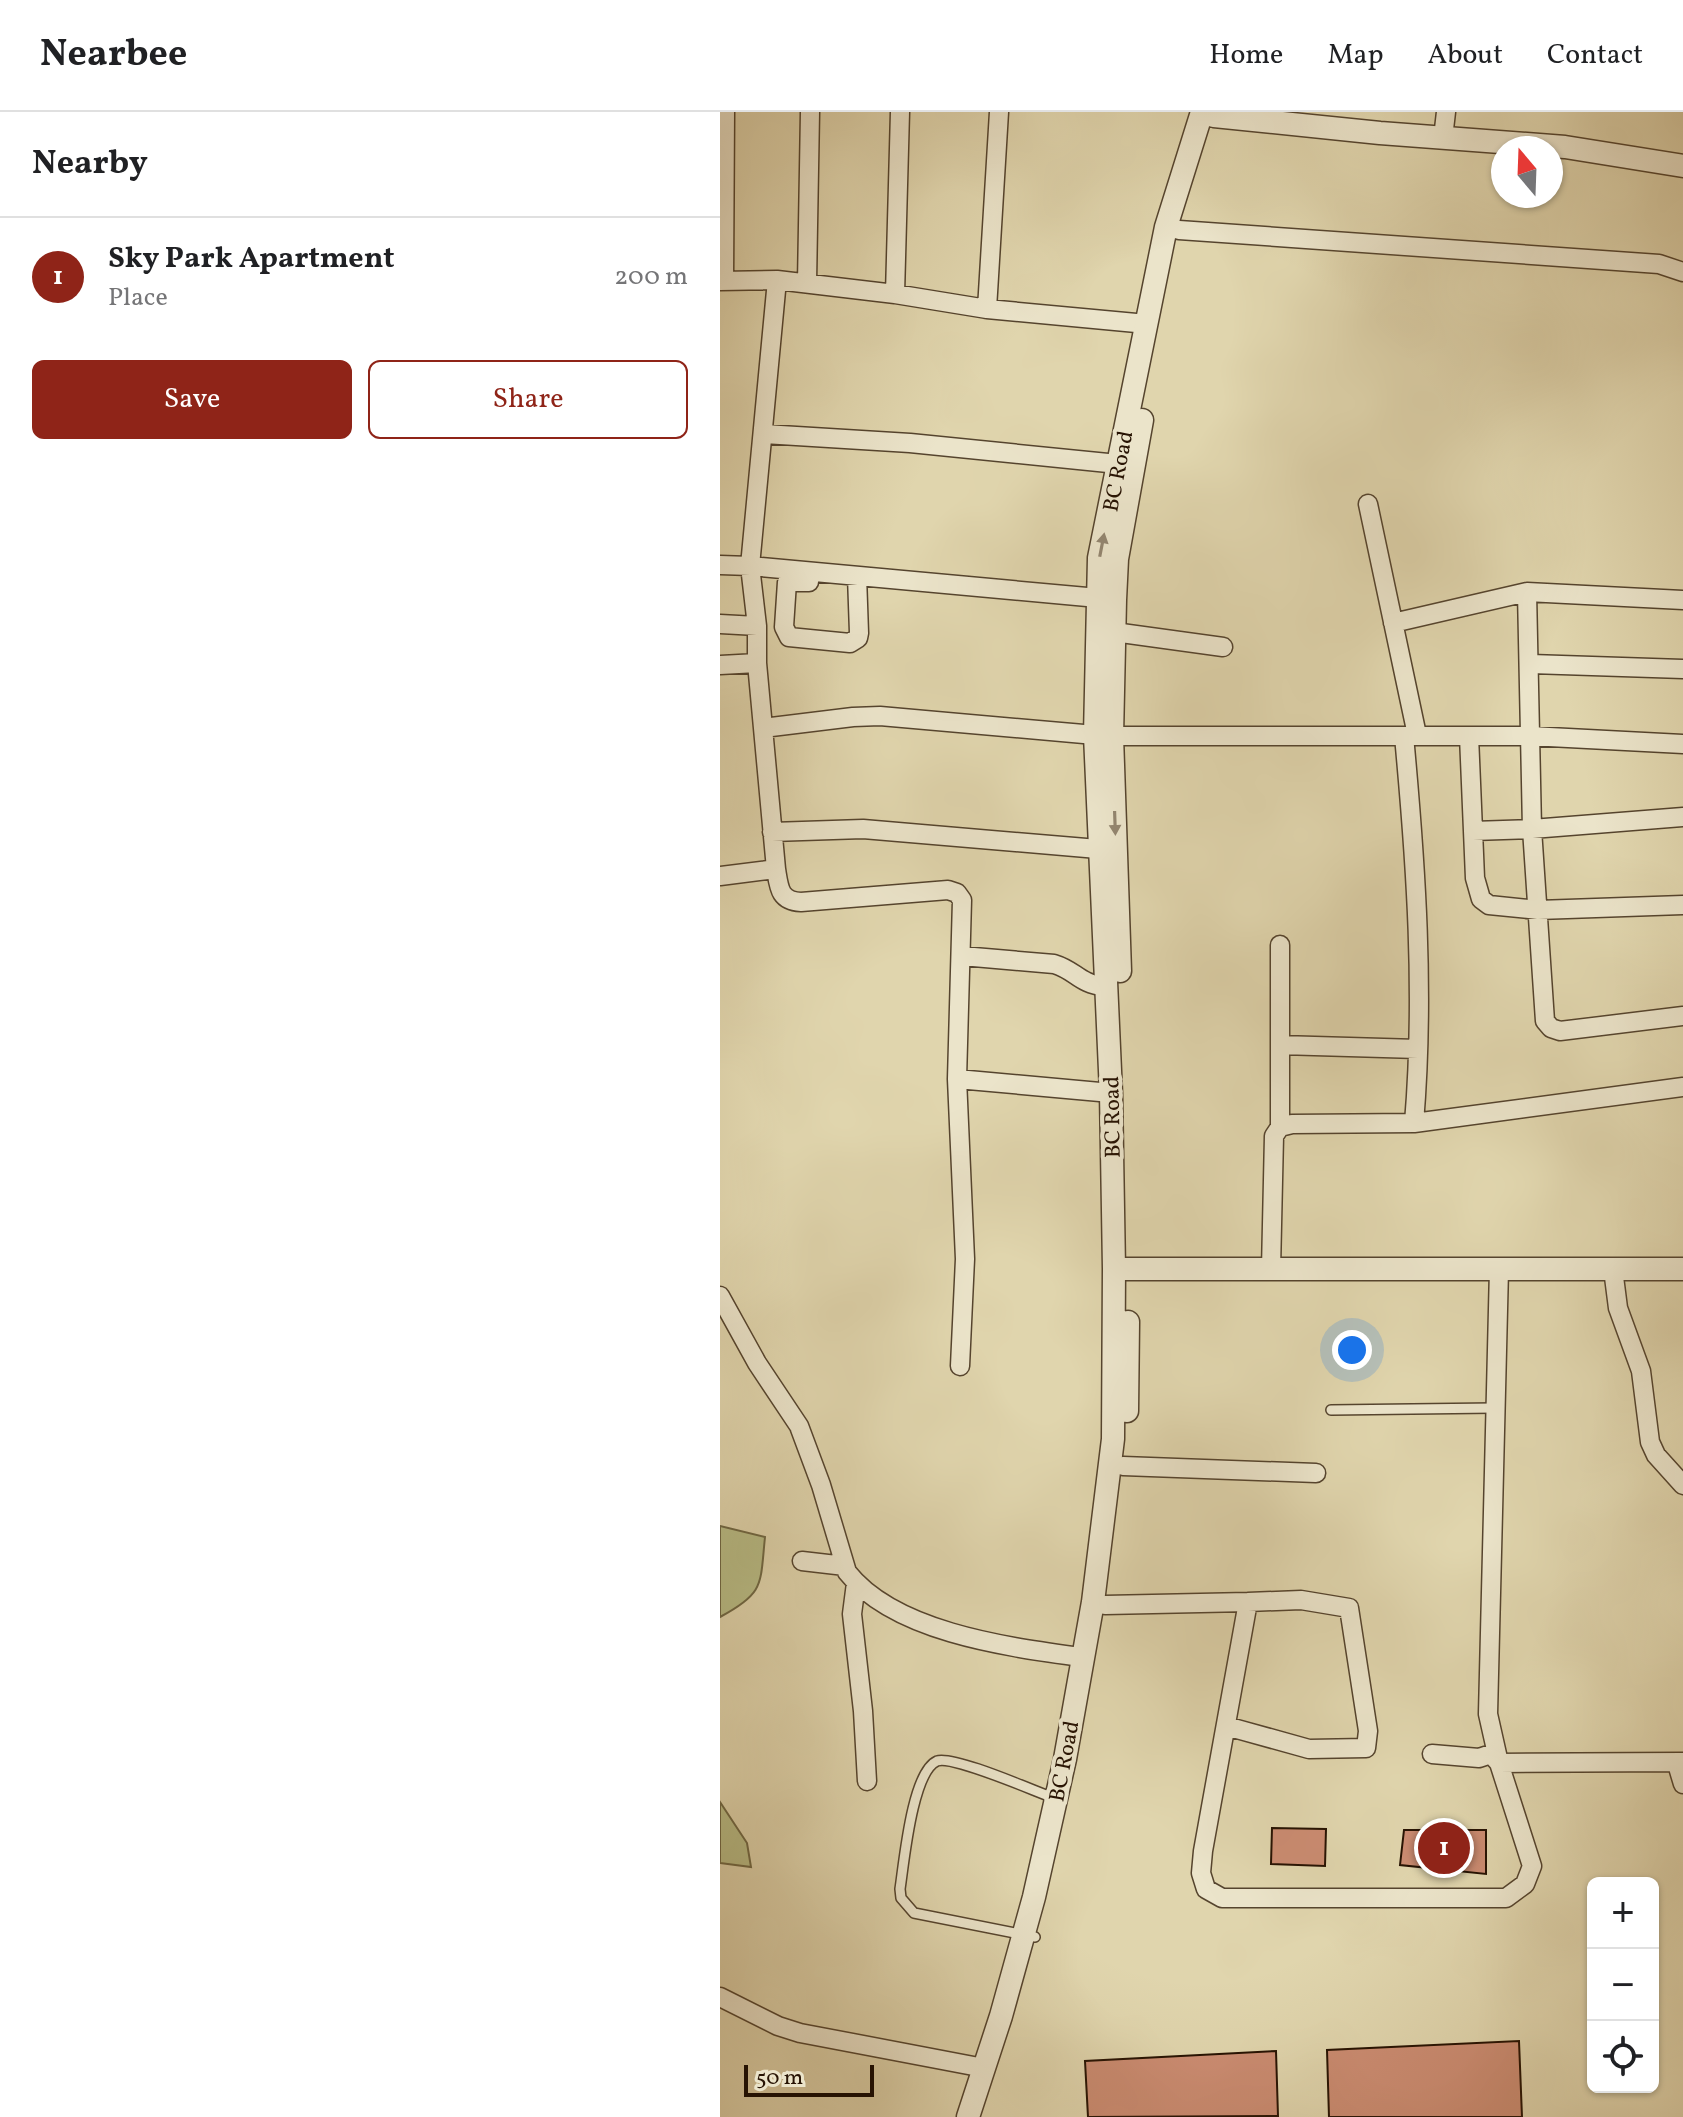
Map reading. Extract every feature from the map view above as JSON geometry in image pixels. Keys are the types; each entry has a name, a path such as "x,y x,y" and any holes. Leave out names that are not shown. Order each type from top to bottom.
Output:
{"street":[{"path":"725,112 722,280 807,283 987,309 1153,326"},
{"path":"807,283 810,112"},
{"path":"895,294 900,112"},
{"path":"987,309 999,112"},
{"path":"1443,138 1446,112"},
{"path":"1208,113 1443,138 1565,147 1683,166"},
{"name":"BC Road","path":"1029,1935 1080,1760 1099,1604 1113,1439 1121,1269 1104,736 1114,632 1099,558 1118,464 1208,113"},
{"name":"BC Road","path":"968,2117 1014,2020 1065,1759 1081,1657 1099,1604 1123,1466 1129,1369 1098,849 1107,598 1117,559 1166,227 1208,113"},
{"path":"1179,230 1659,264 1683,272"},
{"path":"777,280 750,566 776,869 780,890 784,898 791,902 948,890 957,893 962,900 957,1079 965,1259 960,1366"},
{"path":"764,434 910,443 1118,464"},
{"path":"1368,504 1393,623 1410,736 1420,965 1414,1123"},
{"path":"720,565 750,566 820,577 1107,598"},
{"path":"820,577 787,582 784,627 789,637 850,643 858,638 857,580"},
{"path":"1393,623 1527,592 1683,600"},
{"path":"1527,592 1531,664 1532,829 1545,1021 1551,1028 1560,1031 1683,1016"},
{"path":"720,624 757,626"},
{"path":"1114,632 1223,647"},
{"path":"720,665 757,663"},
{"path":"1531,664 1683,669"},
{"path":"763,728 880,716 1104,736 1530,736 1683,744"},
{"path":"1469,736 1475,878 1481,899 1489,905 1538,910 1683,905"},
{"path":"1473,831 1683,817"},
{"path":"772,832 863,829 1098,849"},
{"path":"720,876 776,869"},
{"path":"1271,1269 1274,1136 1280,1127 1280,945"},
{"path":"962,956 1054,964 1064,967 1081,981 1106,987"},
{"path":"1280,1045 1418,1049"},
{"path":"957,1079 1111,1093"},
{"path":"1280,1127 1292,1124 1414,1123 1683,1087"},
{"path":"1121,1269 1683,1269"},
{"path":"1248,1602 1201,1873 1206,1889 1222,1898 1506,1898 1525,1884 1532,1866 1499,1763 1488,1714 1499,1269"},
{"path":"1613,1269 1618,1308 1641,1371 1650,1442 1656,1455 1683,1485"},
{"path":"720,1296 749,1350 799,1426 821,1485 845,1566 856,1583 883,1602 947,1633 1004,1647 1081,1657"},
{"path":"1123,1466 1316,1473"},
{"path":"802,1561 845,1566"},
{"path":"856,1583 852,1614 867,1781"},
{"path":"1099,1604 1301,1600 1349,1608 1368,1731 1366,1748 1309,1749 1226,1726"},
{"path":"1432,1754 1479,1758 1491,1754 1499,1763 1680,1763 1683,1784"},
{"path":"720,1997 778,2026 800,2033 990,2070"},
{"name":"BC Road","path":"983,2117 990,2070"}],"lane":[{"path":"1331,1410 1494,1408"},
{"path":"1029,1935 914,1913 906,1907 900,1889 911,1813 927,1769 937,1761 946,1760 1056,1799"}],"green space":[{"path":"720,1526 765,1537 758,1586 745,1601 720,1617"},
{"path":"720,1802 747,1843 751,1867 720,1863"}],"building":[{"path":"1272,1828 1326,1829 1325,1866 1271,1864"},
{"path":"1404,1830 1486,1830 1486,1874 1400,1865"},
{"path":"1519,2041 1522,2117 1329,2117 1327,2050"},
{"path":"1276,2051 1278,2116 1088,2117 1085,2061"}],"place":[{"name":"Sky Park Apartment","path":"1444,1848"}]}
